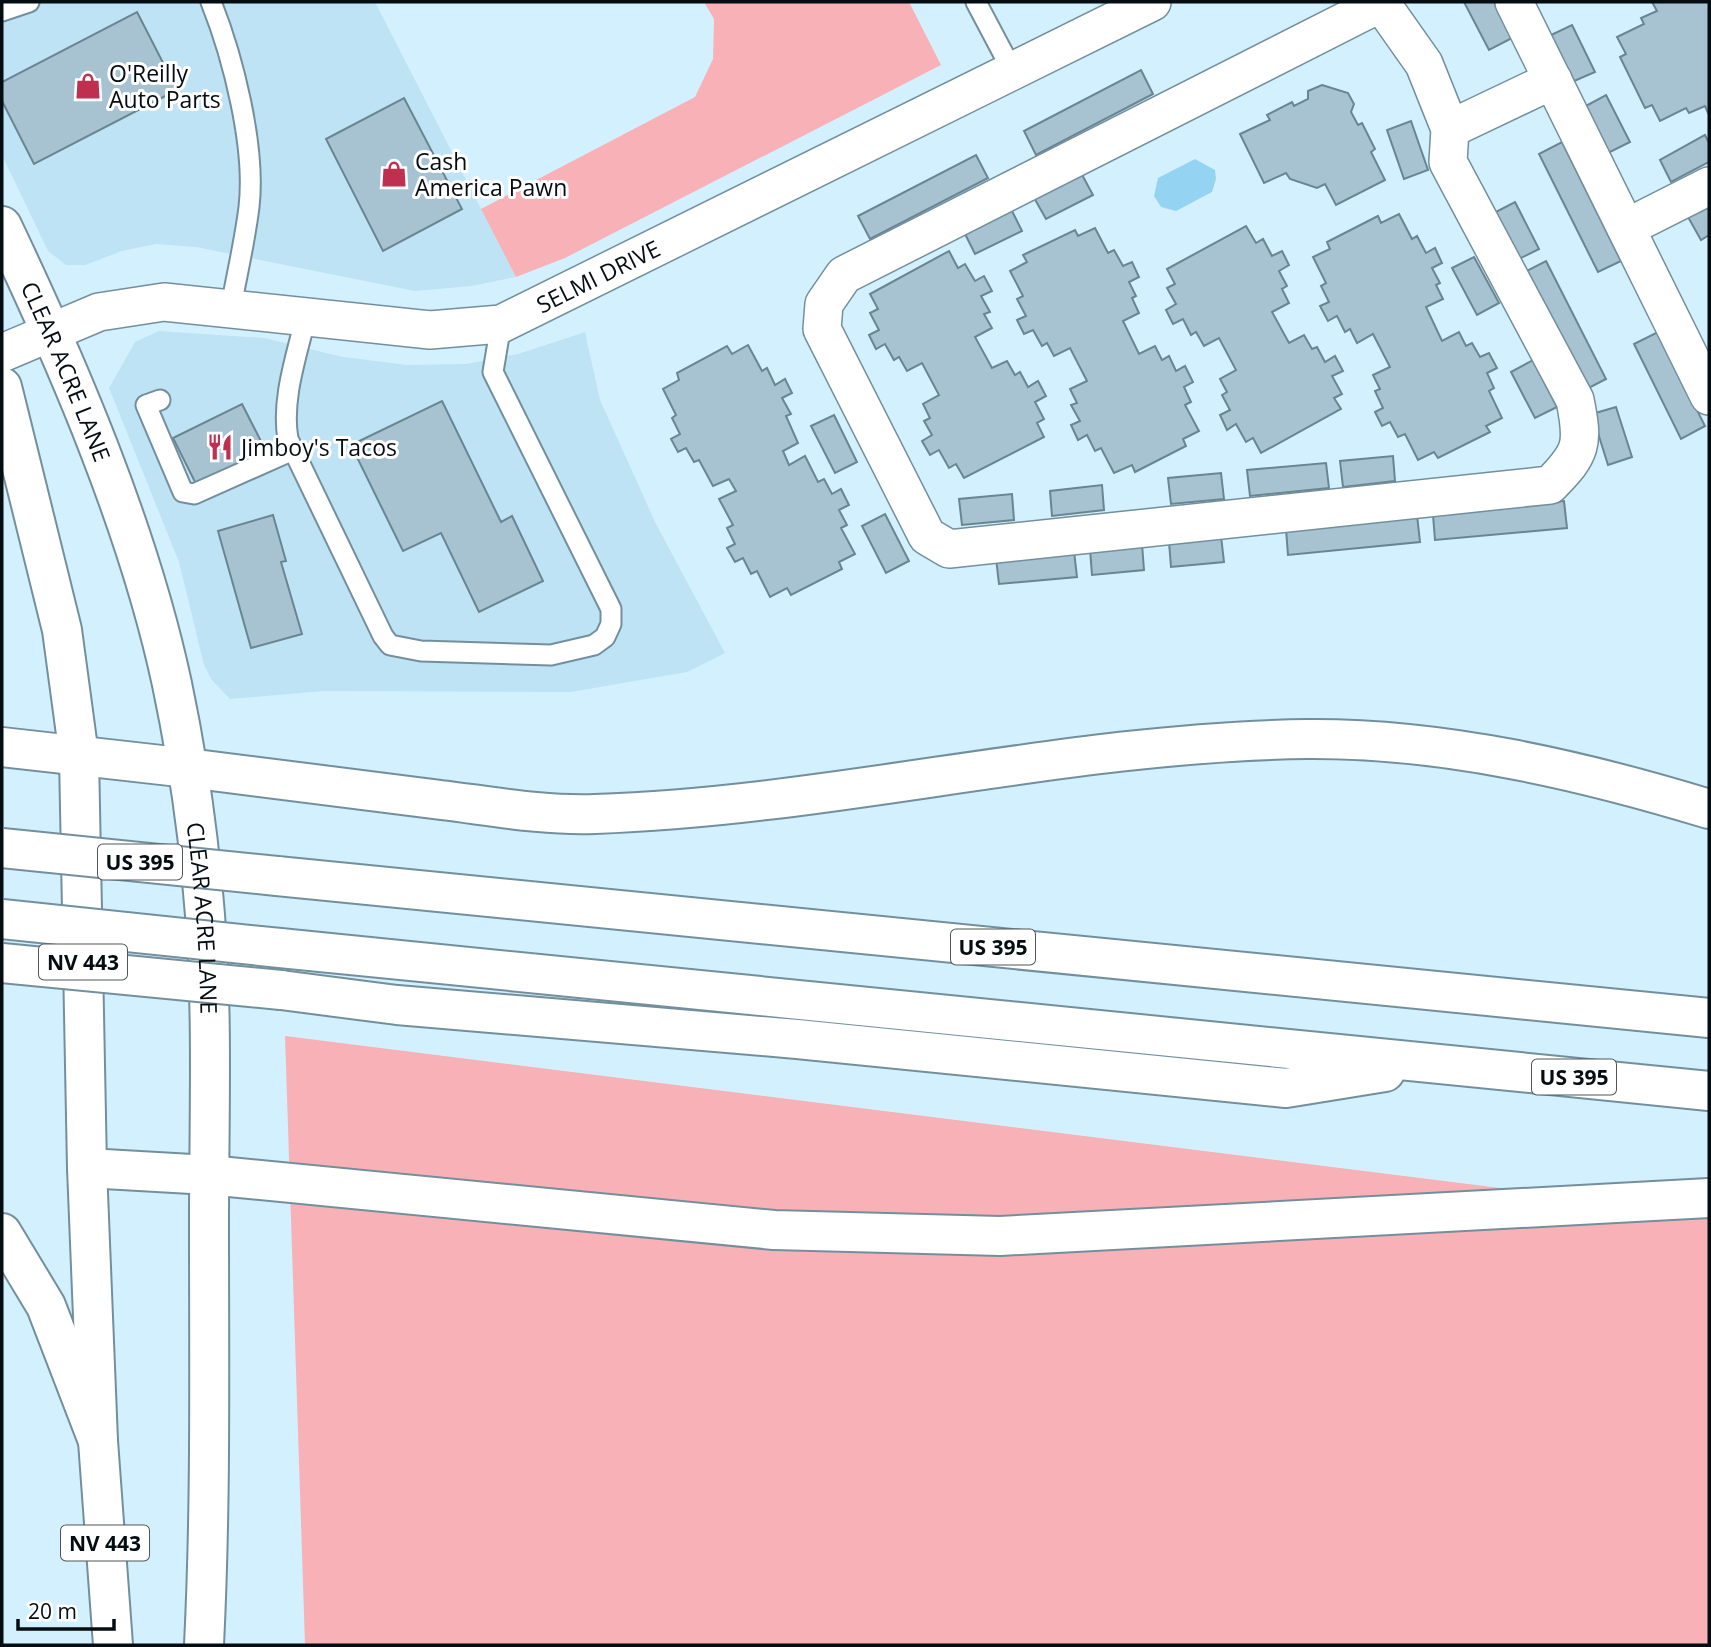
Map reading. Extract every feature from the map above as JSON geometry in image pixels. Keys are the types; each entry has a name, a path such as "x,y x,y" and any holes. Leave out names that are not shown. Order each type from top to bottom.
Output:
{"main road":[{"name":"CLEAR ACRE LANE","path":"2,226 86,421 151,601 171,681 188,768 206,919 209,1480 204,1645"},
{"name":"NV 443","path":"2,387 62,630 79,756 87,1168 98,1441 113,1645"},
{"path":"2,747 500,807 591,814 716,804 1160,748 1310,739 1450,748 1608,778 1709,809"},
{"name":"US 395","path":"2,848 1709,1018"},
{"name":"US 395","path":"2,919 1709,1091"},
{"path":"2,963 397,1004 811,1040 1286,1088 1438,1063"},
{"path":"87,1168 209,1175 774,1230 1000,1236 1709,1198"},
{"path":"2,1233 46,1306 98,1441"}],"street":[{"name":"SELMI DRIVE","path":"2,353 48,331 116,308 164,302 430,330 501,324 1152,2"},
{"path":"1380,2 1423,64 1450,129 1448,162 1575,400 1582,433 1573,463 1550,485 948,549 927,536 822,329 824,304 844,275 1380,2"},
{"path":"1514,2 1709,397"},
{"path":"1450,129 1552,80"},
{"path":"1626,228 1709,186"}],"lane":[{"path":"2,11 29,2"},
{"path":"211,2 243,110 247,158 249,204 230,307"},
{"path":"976,2 1012,70"},
{"path":"306,316 285,422 293,450 383,636 390,645 421,651 551,655 594,645 605,637 611,624 611,609 493,372 501,324"},
{"path":"160,400 146,405 183,492 194,494 293,450"}],"shaded area":[{"path":"2,2 375,2 516,277 471,286 415,291 196,247 156,244 122,251 85,265 66,265 48,251 2,155"},
{"path":"704,2 909,2 941,65 565,258 516,277 481,209 695,97 713,59 714,19"},
{"path":"1195,159 1215,170 1216,179 1212,192 1176,211 1161,207 1154,196 1158,178"},
{"path":"159,331 264,338 343,357 407,365 466,364 518,354 585,332 600,400 656,524 725,653 687,672 571,692 324,691 230,699 211,679 204,665 179,562 109,388 135,342"},
{"path":"285,1036 1709,1214 1709,1645 305,1645"}],"building":[{"path":"1464,2 1494,2 1512,38 1489,50"},
{"path":"1652,2 1709,2 1709,115 1705,106 1689,113 1686,108 1660,121 1652,105 1645,108 1620,57 1626,54 1617,37 1644,24 1641,18 1657,11"},
{"name":"O'Reilly Auto Parts","path":"137,12 177,90 34,164 2,101 2,82"},
{"path":"1572,25 1595,72 1572,82 1549,36"},
{"path":"1141,70 1153,94 1036,155 1024,131"},
{"path":"1322,85 1348,93 1354,104 1351,112 1358,125 1362,123 1375,149 1371,152 1385,180 1336,205 1325,184 1317,188 1290,179 1286,173 1264,183 1240,134 1270,120 1267,115 1292,102 1294,106 1308,99 1308,91"},
{"path":"1606,95 1630,142 1608,153 1584,107"},
{"name":"Cash America Pawn","path":"404,98 462,209 383,251 326,139"},
{"path":"1411,121 1428,170 1404,179 1387,130"},
{"path":"1705,135 1709,143 1709,162 1671,182 1660,160"},
{"path":"1562,142 1621,261 1598,272 1539,154"},
{"path":"976,155 988,178 870,239 858,216"},
{"path":"1080,171 1093,195 1046,219 1033,196"},
{"path":"1515,202 1539,249 1517,260 1492,214"},
{"path":"1709,206 1709,235 1701,240 1688,217"},
{"path":"1011,209 1022,231 975,254 964,232"},
{"path":"1399,214 1412,239 1417,236 1426,253 1435,248 1442,263 1432,268 1440,283 1436,285 1443,299 1426,307 1442,341 1459,332 1466,346 1472,343 1480,357 1489,353 1497,368 1487,373 1494,388 1489,391 1502,418 1486,426 1490,432 1438,458 1434,452 1418,460 1405,434 1398,437 1390,422 1382,426 1375,412 1383,408 1375,391 1380,389 1373,375 1390,367 1373,334 1357,343 1350,329 1345,332 1337,316 1328,321 1320,306 1329,302 1321,286 1326,283 1313,257 1330,249 1327,242 1378,216 1381,223"},
{"path":"1246,226 1256,243 1263,239 1272,256 1282,251 1289,265 1279,271 1287,286 1282,289 1289,303 1272,312 1289,343 1304,335 1312,349 1317,347 1325,362 1335,356 1343,371 1332,376 1342,394 1334,398 1341,409 1261,453 1253,438 1246,442 1236,424 1227,430 1220,415 1230,410 1222,395 1227,392 1220,379 1236,370 1219,338 1204,346 1196,332 1191,335 1183,319 1173,324 1166,310 1176,304 1167,288 1175,284 1167,269"},
{"path":"1095,228 1108,253 1114,250 1123,266 1132,262 1139,277 1129,282 1136,296 1132,298 1139,313 1123,321 1139,354 1155,346 1162,360 1169,356 1176,371 1185,366 1193,382 1184,387 1191,402 1185,405 1199,431 1183,439 1186,446 1135,472 1132,465 1114,473 1101,448 1095,451 1087,435 1078,440 1071,425 1080,421 1071,405 1077,403 1070,389 1087,381 1070,348 1054,356 1047,343 1042,346 1033,330 1024,334 1017,320 1026,316 1017,299 1023,296 1010,271 1027,262 1023,255 1075,230 1078,236"},
{"path":"949,251 958,268 965,264 975,281 984,276 992,291 981,296 990,312 984,314 992,328 975,337 992,368 1007,361 1015,375 1020,372 1028,387 1038,381 1046,396 1035,402 1044,419 1037,423 1044,437 964,478 956,464 949,468 939,450 930,455 922,441 932,435 924,421 930,418 923,404 939,395 922,363 907,371 899,357 894,360 885,344 876,349 869,335 879,330 870,313 878,309 870,294"},
{"path":"1474,257 1499,303 1477,315 1452,268"},
{"path":"1546,261 1606,379 1583,391 1523,273"},
{"path":"1658,332 1705,426 1681,439 1634,344"},
{"path":"748,345 762,371 767,368 775,385 785,379 792,393 782,398 791,414 786,416 798,443 783,451 789,465 805,456 818,482 824,479 832,494 841,489 849,505 839,510 847,525 841,528 855,554 839,562 842,569 791,595 787,588 770,597 757,571 751,574 743,558 735,562 727,548 735,544 727,528 733,525 719,499 736,491 729,479 713,486 699,460 694,462 686,448 678,452 671,439 680,434 672,418 676,415 663,389 679,380 677,373 727,346 732,354"},
{"path":"1533,360 1557,407 1535,418 1511,372"},
{"path":"442,401 501,522 512,516 543,581 479,612 441,533 403,551 351,445"},
{"name":"Jimboy's Tacos","path":"242,404 268,455 199,490 173,438"},
{"path":"1616,407 1632,457 1608,465 1592,414"},
{"path":"834,415 857,462 835,473 811,426"},
{"path":"1393,456 1395,481 1343,487 1340,461"},
{"path":"1326,463 1329,488 1250,496 1247,470"},
{"path":"1221,473 1224,499 1171,504 1168,478"},
{"path":"1102,485 1104,510 1052,516 1050,491"},
{"path":"1012,494 1014,520 962,525 959,499"},
{"path":"1564,501 1567,528 1435,540 1433,515"},
{"path":"885,514 909,561 886,573 862,526"},
{"path":"273,515 286,561 281,562 302,634 251,648 218,531"},
{"path":"1417,515 1420,542 1288,555 1286,529"},
{"path":"1221,536 1224,562 1171,567 1169,542"},
{"path":"1142,544 1144,570 1092,575 1090,549"},
{"path":"1074,551 1077,577 999,584 996,558"}],"place":[{"name":"O'Reilly Auto Parts","path":"88,86"},
{"name":"Cash America Pawn","path":"394,174"},
{"name":"Jimboy's Tacos","path":"220,447"}]}
